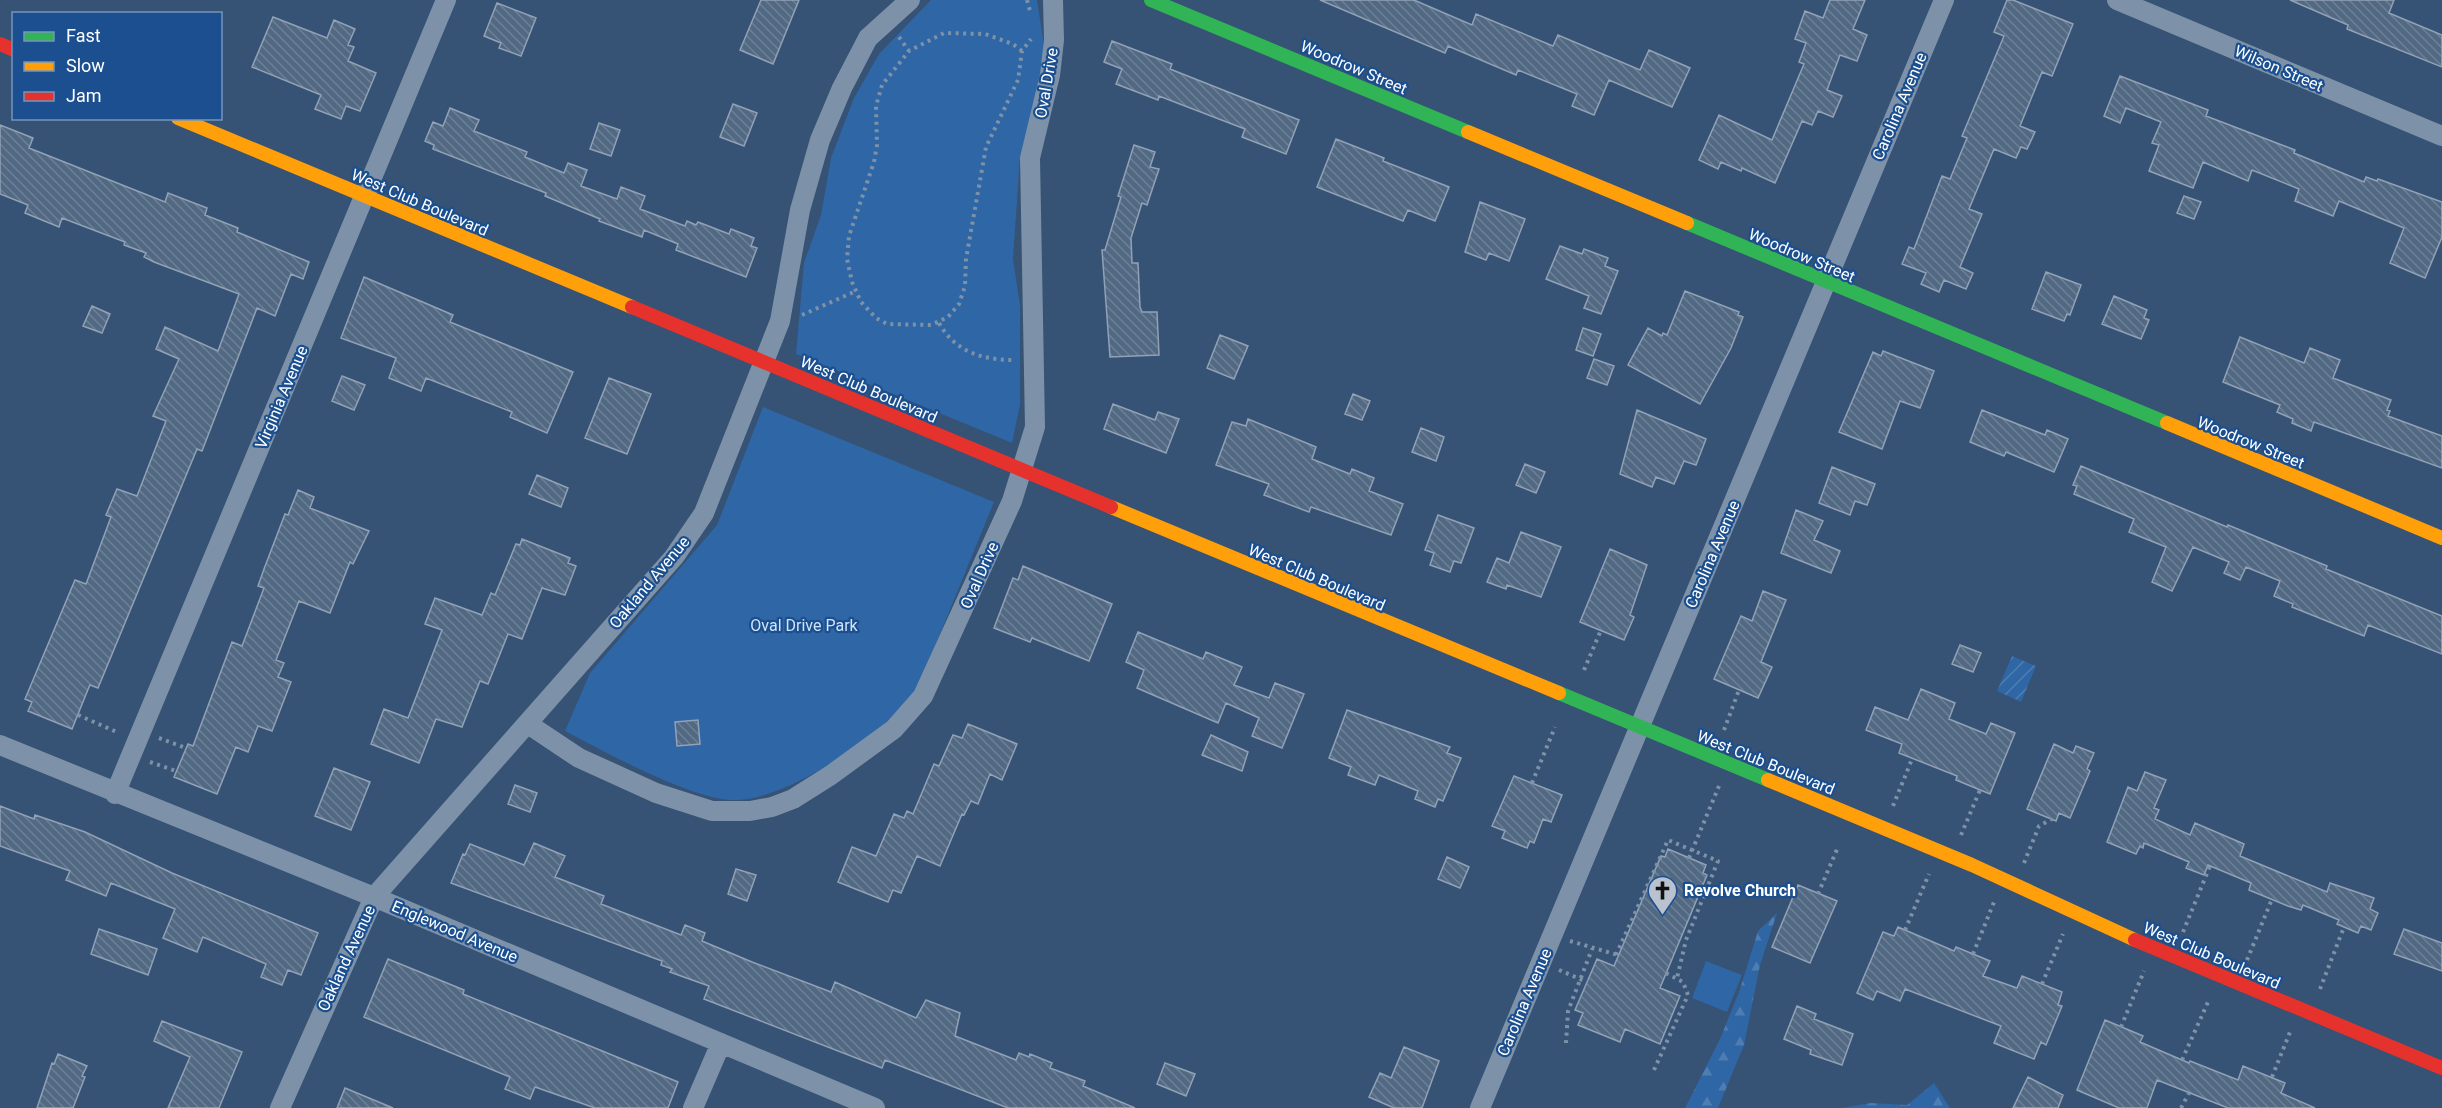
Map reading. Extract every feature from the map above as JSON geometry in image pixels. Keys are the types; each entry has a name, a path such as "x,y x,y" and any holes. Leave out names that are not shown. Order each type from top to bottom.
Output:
{"street":[{"name":"Virginia Avenue","path":"115,794 446,0"},
{"name":"Oakland Avenue","path":"280,1108 374,897 674,557 704,513 780,321 800,210 820,140 842,88 868,38 909,0"},
{"name":"Oval Drive","path":"528,724 579,758 656,793 704,808 750,811 772,807 793,799 894,729 923,696 1008,511 1035,427 1030,158 1050,75 1054,40 1053,0"},
{"name":"Woodrow Street","path":"1151,0 2442,538"},
{"name":"Carolina Avenue","path":"1480,1108 1944,0"},
{"name":"Wilson Street","path":"2117,0 2442,136"},
{"name":"West Club Boulevard","path":"183,120 1972,865 2115,932 2442,1068"},
{"name":"Englewood Avenue","path":"0,745 115,794 374,897 875,1108"},
{"path":"693,1108 721,1043"}],"path":[{"path":"955,31 1000,39 1022,51 1020,69 1010,98 986,147 962,296 954,310 939,323 920,327 887,324 869,310 856,291 849,270 847,248 852,223 874,162 877,145 876,106 882,85 909,51 934,36 955,31"},
{"path":"810,313 856,291"},
{"path":"939,323 953,342 963,350 980,357 1011,360"},
{"path":"1584,670 1600,630"},
{"path":"1724,730 1739,690"},
{"path":"78,716 122,734"},
{"path":"1532,783 1555,727"},
{"path":"156,737 186,748"},
{"path":"1891,809 1912,759"},
{"path":"147,760 176,771"},
{"path":"1689,858 1719,785"},
{"path":"1960,839 1980,790"},
{"path":"2023,866 2039,826 2052,819"},
{"path":"1567,940 1592,950 1618,955 1668,840 1718,861 1686,940 1677,978"},
{"path":"1818,894 1838,847"},
{"path":"2182,932 2210,866"},
{"path":"1905,930 1929,873"},
{"path":"2247,960 2272,899"},
{"path":"1973,954 1995,901"},
{"path":"2320,988 2344,927"},
{"path":"2042,984 2060,943"},
{"path":"1566,1043 1568,1011 1592,950"},
{"path":"1556,969 1587,982"},
{"path":"1654,1070 1688,994 1687,986 1677,978 1666,974"},
{"path":"2121,1027 2142,977"},
{"path":"2182,1060 2208,1002"},
{"path":"2272,1077 2292,1026"},
{"path":"2181,1108 2189,1093"}],"green space":[{"path":"931,0 1037,0 1043,39 1043,72 1020,157 1013,259 1020,305 1020,405 1012,443 796,354 804,263 821,215 831,158 854,98 879,54"},
{"name":"Oval Drive Park","path":"763,407 994,502 911,705 851,750 803,779 755,798 733,800 715,798 671,783 624,762 565,731 590,673 717,525"},
{"path":"2012,656 2036,666 2021,702 1997,691"},
{"path":"1777,913 1760,965 1744,1045 1718,1108 1685,1108 1720,1039 1739,992 1758,931"},
{"path":"1706,961 1742,975 1727,1012 1692,998"},
{"path":"1934,1083 1950,1108 1841,1108 1871,1103 1907,1105"}],"building":[{"path":"761,0 799,0 773,64 740,50"},
{"path":"1320,0 1414,0 1472,25 1476,14 1553,46 1558,35 1640,70 1649,50 1690,68 1672,107 1609,80 1594,115 1572,106 1577,94 1518,70 1516,75 1448,46 1445,53"},
{"path":"1830,0 1865,0 1853,29 1867,35 1857,61 1840,55 1827,90 1842,96 1833,117 1818,111 1812,125 1802,121 1775,183 1742,168 1741,171 1721,162 1718,169 1699,160 1719,115 1772,140 1804,64 1799,62 1806,43 1795,39 1805,11 1823,18"},
{"path":"2007,0 2013,0 2073,24 2052,76 2042,72 2020,126 2035,132 2027,149 2021,147 2016,158 1994,149 1969,209 1982,214 1960,267 1973,273 1966,289 1944,280 1939,292 1921,284 1926,273 1902,264 1909,247 1914,249 1942,176 1950,179 1967,138 1962,136 2004,36 1994,32"},
{"path":"2290,0 2394,0 2389,13 2442,35 2442,67 2347,29 2348,25"},
{"path":"497,3 536,18 521,56 499,48 501,43 484,36"},
{"path":"273,17 327,38 334,20 355,29 348,45 354,47 348,61 376,73 360,111 346,106 341,119 315,109 321,95 252,67"},
{"path":"1112,41 1172,64 1170,69 1299,120 1286,154 1242,137 1245,129 1159,96 1158,100 1116,84 1122,69 1104,62"},
{"path":"2120,76 2208,110 2206,116 2295,150 2294,153 2364,182 2366,177 2377,181 2378,179 2442,202 2442,237 2425,278 2390,263 2404,228 2339,201 2333,216 2295,201 2299,189 2252,170 2248,181 2203,162 2193,188 2149,171 2159,145 2152,143 2161,122 2126,108 2120,123 2104,116"},
{"path":"733,104 757,113 744,146 720,137"},
{"path":"450,108 479,120 474,131 527,152 525,157 564,173 568,163 587,170 581,186 617,199 621,187 645,196 640,209 685,226 687,221 696,225 698,222 729,234 731,229 754,238 751,246 757,248 746,277 676,250 678,244 644,230 642,237 599,221 600,219 545,196 546,193 433,149 434,145 425,141 433,122 443,126"},
{"path":"599,123 620,130 611,156 590,149"},
{"path":"0,125 33,138 29,148 165,202 168,193 207,208 205,215 238,228 237,232 309,262 303,279 291,274 275,316 257,308 202,451 197,449 98,688 90,685 72,729 28,711 32,702 25,699 75,580 86,584 111,517 106,515 117,489 137,496 166,421 153,416 179,359 156,349 165,327 218,351 239,294 154,262 144,257 146,253 124,245 125,242 62,218 59,227 25,213 28,205 0,194"},
{"path":"1336,139 1384,158 1383,161 1449,187 1435,221 1408,210 1403,221 1317,187"},
{"path":"1134,145 1155,152 1150,167 1159,169 1147,205 1142,203 1131,238 1132,263 1138,263 1140,307 1142,312 1157,312 1159,355 1110,357 1102,250 1105,250 1121,197 1118,196"},
{"path":"2184,196 2201,202 2194,219 2177,213"},
{"path":"1480,202 1525,219 1509,261 1489,253 1486,260 1465,252"},
{"path":"1560,246 1582,254 1584,249 1608,258 1605,266 1618,271 1601,314 1584,308 1589,296 1546,279"},
{"path":"2046,272 2081,285 2070,315 2067,314 2064,321 2032,309"},
{"path":"364,277 453,315 450,322 573,372 547,433 510,417 512,412 426,378 421,391 389,378 396,358 341,338"},
{"path":"1685,291 1739,312 1738,315 1743,317 1731,348 1700,404 1628,365 1648,328 1662,336 1663,333 1667,335"},
{"path":"2114,296 2147,310 2144,318 2149,320 2141,339 2102,324"},
{"path":"92,306 110,314 102,333 83,326"},
{"path":"1583,328 1601,334 1593,356 1576,350"},
{"path":"1220,335 1248,346 1234,379 1207,368"},
{"path":"2240,337 2304,363 2310,348 2340,360 2333,378 2391,400 2387,410 2390,411 2388,416 2442,436 2442,468 2314,422 2311,431 2292,423 2293,419 2277,412 2280,405 2223,382"},
{"path":"1883,351 1934,371 1920,408 1900,401 1882,449 1839,432 1873,352 1881,356"},
{"path":"1594,359 1614,366 1607,385 1587,378"},
{"path":"342,376 365,385 354,410 332,401"},
{"path":"609,378 651,394 627,454 585,438"},
{"path":"1353,394 1370,401 1362,420 1345,414"},
{"path":"1113,404 1155,420 1158,412 1179,419 1166,453 1104,429"},
{"path":"1637,410 1706,439 1696,465 1684,461 1674,484 1656,477 1652,487 1620,474"},
{"path":"1982,410 2045,435 2047,430 2068,439 2054,472 2006,452 2004,456 1970,442"},
{"path":"1248,419 1316,447 1312,459 1350,474 1352,469 1374,478 1369,491 1403,504 1391,535 1311,507 1309,512 1264,495 1269,484 1216,465 1232,422 1246,426"},
{"path":"1421,428 1444,437 1436,461 1412,452"},
{"path":"1525,464 1545,472 1536,493 1516,485"},
{"path":"2081,466 2327,566 2326,569 2442,616 2442,654 2368,625 2364,636 2292,607 2293,604 2274,596 2280,581 2246,567 2240,580 2224,573 2229,562 2193,547 2172,591 2152,582 2166,547 2129,532 2134,519 2074,494 2077,486 2073,485"},
{"path":"1832,467 1875,484 1867,505 1855,501 1850,515 1819,503"},
{"path":"537,475 568,488 561,507 529,494"},
{"path":"298,490 314,497 310,508 369,531 353,564 350,562 330,613 299,601 276,660 284,663 278,677 291,682 272,731 258,726 248,752 236,747 217,794 174,777 188,744 193,746 232,642 242,646 264,588 258,586 264,569 285,514 288,515"},
{"path":"1796,510 1823,521 1814,540 1840,551 1831,573 1781,553"},
{"path":"1438,515 1474,528 1461,563 1454,561 1450,572 1430,565 1434,553 1425,550"},
{"path":"1521,532 1561,547 1541,597 1507,585 1506,589 1487,582 1497,558 1509,563"},
{"path":"522,539 570,558 568,563 576,566 565,595 542,588 522,639 508,634 488,684 480,681 462,727 436,719 419,763 371,744 384,709 408,718 442,630 425,624 435,598 482,615 491,593 495,595 516,544 520,545"},
{"path":"1610,549 1647,565 1630,615 1634,617 1624,640 1580,622"},
{"path":"1023,566 1112,604 1089,661 1032,638 1030,642 994,628 1013,578 1018,580"},
{"path":"1763,591 1786,600 1761,662 1772,667 1758,698 1714,679 1741,616 1752,621"},
{"path":"1138,632 1203,659 1206,652 1242,667 1234,685 1269,698 1275,683 1304,694 1282,748 1252,736 1259,718 1226,703 1218,723 1137,688 1144,670 1126,662"},
{"path":"1960,645 1981,653 1973,672 1952,664"},
{"path":"1921,689 1955,703 1949,719 1986,734 1991,723 2015,733 1990,794 1956,780 1957,776 1899,753 1902,744 1866,730 1875,707 1908,720"},
{"path":"1347,710 1450,747 1447,753 1461,758 1443,801 1438,799 1435,807 1415,799 1418,791 1379,775 1375,785 1348,775 1351,767 1329,758"},
{"path":"698,720 700,744 677,746 675,722"},
{"path":"968,724 1017,744 1002,780 990,774 978,804 971,801 964,815 962,814 940,866 917,856 901,893 893,890 888,902 838,882 852,847 876,856 894,814 904,818 907,811 913,814 934,764 939,766 953,735 962,738"},
{"path":"1211,735 1248,752 1242,771 1202,755"},
{"path":"2054,744 2073,753 2076,746 2094,753 2087,769 2090,771 2070,818 2059,813 2056,821 2027,809"},
{"path":"334,768 370,782 351,830 315,816"},
{"path":"2145,772 2166,780 2154,808 2159,810 2155,819 2190,835 2195,823 2244,844 2240,856 2327,892 2330,883 2374,898 2370,909 2378,913 2371,930 2361,926 2358,933 2337,924 2339,920 2303,905 2301,910 2288,906 2249,890 2251,883 2208,865 2204,875 2186,868 2189,862 2144,843 2143,848 2140,846 2136,854 2107,842 2128,787 2137,791"},
{"path":"1514,776 1562,795 1551,822 1543,819 1534,843 1530,841 1527,848 1502,838 1505,831 1492,826"},
{"path":"515,785 537,793 530,812 508,804"},
{"path":"0,806 34,819 35,815 85,832 172,873 318,933 301,975 288,970 282,985 261,977 266,964 203,937 197,952 163,938 175,909 111,883 106,896 66,880 70,871 0,846"},
{"path":"534,843 565,856 555,877 604,896 601,904 681,935 685,925 705,933 702,941 752,962 831,992 835,982 916,1018 926,1000 960,1013 955,1036 1016,1060 1019,1053 1029,1057 1030,1054 1052,1063 1050,1068 1085,1081 1083,1086 1135,1108 1008,1108 885,1060 882,1068 704,999 709,986 670,972 672,969 661,965 662,961 451,883 463,854 465,855 470,844 524,865"},
{"name":"Revolve Church","path":"1668,849 1706,865 1703,873 1707,875 1660,988 1680,996 1660,1044 1625,1029 1620,1042 1578,1025 1583,1013 1575,1010 1597,959 1614,966 1661,856 1665,857"},
{"path":"1447,857 1469,867 1460,888 1438,879"},
{"path":"736,869 756,875 747,901 728,894"},
{"path":"1798,885 1837,901 1810,963 1772,947"},
{"path":"1898,927 1954,951 1956,947 1990,961 1983,976 2017,988 2022,976 2062,992 2058,1005 2062,1006 2046,1045 2041,1042 2034,1059 1994,1043 2001,1026 1905,989 1900,1001 1877,991 1873,1000 1857,993 1883,932 1894,936"},
{"path":"99,929 157,949 148,975 91,954"},
{"path":"2404,929 2442,943 2442,971 2394,954"},
{"path":"388,959 464,990 463,994 678,1082 668,1108 595,1108 535,1087 530,1099 505,1089 510,1077 364,1017"},
{"path":"1797,1006 1816,1014 1814,1019 1853,1034 1842,1065 1810,1054 1811,1050 1784,1039"},
{"path":"2105,1020 2143,1036 2140,1042 2189,1063 2190,1061 2238,1080 2243,1066 2285,1083 2281,1093 2315,1108 2228,1108 2157,1080 2147,1108 2119,1108 2077,1090"},
{"path":"162,1021 242,1052 219,1108 168,1108 190,1057 154,1041"},
{"path":"1404,1047 1439,1061 1422,1108 1394,1108 1369,1097 1380,1073 1391,1078"},
{"path":"58,1054 87,1066 73,1108 37,1108 52,1063 54,1064"},
{"path":"1165,1063 1195,1074 1186,1096 1157,1084"},
{"path":"2028,1077 2063,1095 2058,1108 2013,1108"},
{"path":"345,1088 393,1108 337,1108"}],"traffic: fast":[{"path":"1151,0 1468,132"},
{"path":"1687,223 2167,423"},
{"path":"1559,693 1768,780"}],"traffic: slow":[{"path":"183,120 632,307"},
{"path":"1468,132 1687,223"},
{"path":"2167,423 2442,538"},
{"path":"1111,507 1559,693"},
{"path":"1768,780 1972,865 2135,940"}],"traffic: jam":[{"path":"0,44 12,49"},
{"path":"632,307 1111,507"},
{"path":"2135,940 2442,1068"}],"place":[{"name":"Revolve Church","path":"1663,916"}]}
